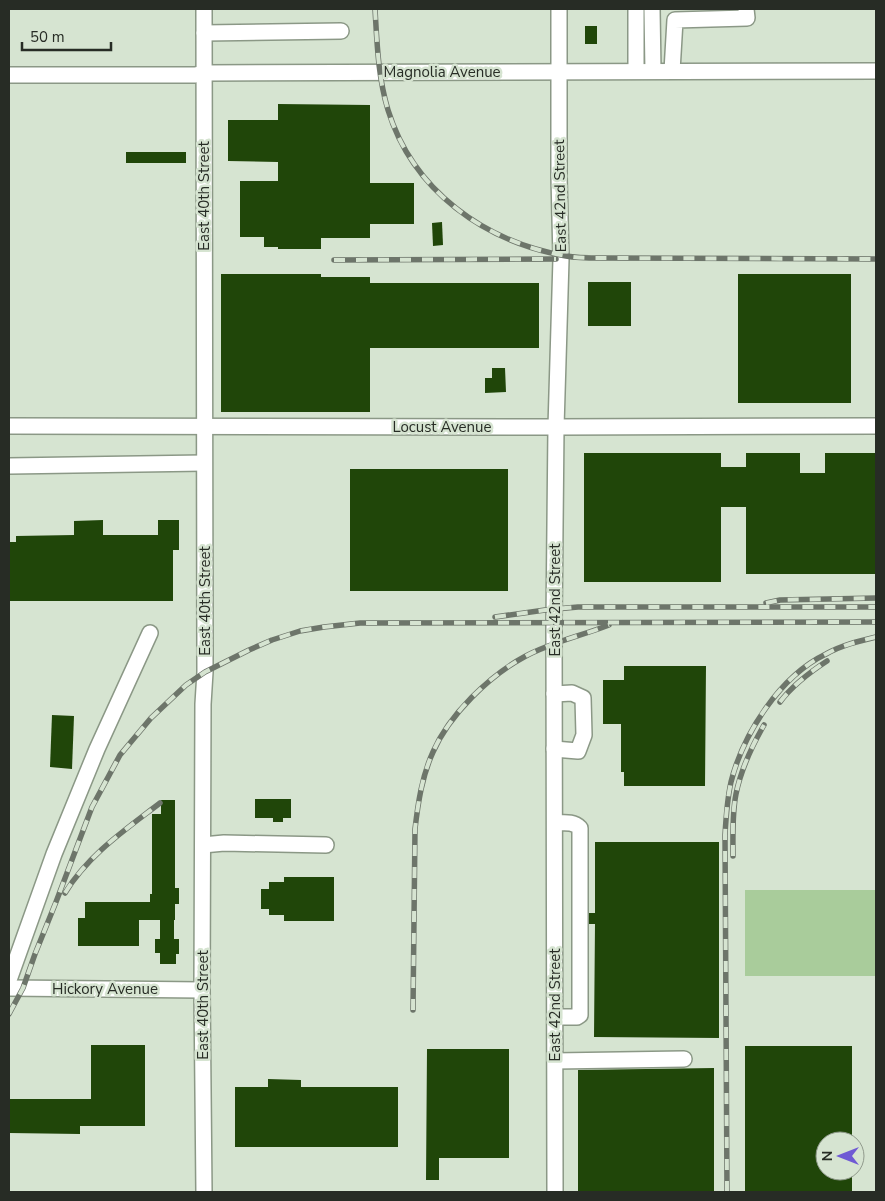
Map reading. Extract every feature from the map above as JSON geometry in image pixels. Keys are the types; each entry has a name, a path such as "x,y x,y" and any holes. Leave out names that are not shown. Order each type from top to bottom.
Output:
{"street":[{"name":"East 40th Street","path":"204,9 205,672 203,704 202,990 204,1192"},
{"name":"East 42nd Street","path":"555,1192 554,694 556,427 561,259 559,9"},
{"path":"636,9 636,71"},
{"path":"652,9 653,71"},
{"path":"672,71 676,20 746,18 746,9"},
{"path":"204,32 341,31"},
{"name":"Magnolia Avenue","path":"9,75 195,76 204,73 876,71"},
{"name":"Locust Avenue","path":"9,426 876,426"},
{"path":"9,466 204,463"},
{"path":"9,980 58,845 97,750 150,633"},
{"path":"554,694 572,693 583,698 584,735 578,751 554,749"},
{"path":"555,823 571,823 576,824 580,828 580,1015 577,1017 555,1017"},
{"path":"203,845 224,843 326,845"},
{"path":"555,957 580,952"},
{"name":"Hickory Avenue","path":"9,988 202,990"},
{"path":"555,1061 684,1059"}],"green space":[{"path":"745,890 876,890 876,976 745,976"}],"building":[{"path":"585,26 597,26 597,44 585,44"},
{"path":"278,104 370,105 370,183 414,183 414,224 370,224 370,238 321,238 321,249 278,249 278,247 264,247 264,237 240,237 240,181 278,181 278,162 228,161 228,120 278,120"},
{"path":"126,152 186,152 186,163 126,163"},
{"path":"442,222 443,245 433,246 432,223"},
{"path":"221,274 321,274 321,277 370,277 370,283 539,283 539,348 370,348 370,412 221,412"},
{"path":"738,274 851,274 851,403 738,403"},
{"path":"588,282 631,282 631,326 588,326"},
{"path":"492,368 505,368 506,392 485,393 485,378 492,378"},
{"path":"584,453 721,453 721,467 746,467 746,453 800,453 800,473 825,473 825,453 876,453 876,574 746,574 746,507 721,507 721,582 584,582"},
{"path":"350,469 508,469 508,591 350,591"},
{"path":"103,520 103,535 158,535 158,520 179,520 179,550 173,550 173,601 10,601 10,542 16,542 16,536 74,535 74,521"},
{"path":"624,666 706,666 705,786 624,786 624,772 621,772 621,724 603,724 603,680 624,680"},
{"path":"52,715 74,716 72,769 50,767"},
{"path":"255,799 291,799 291,818 283,818 283,822 273,822 273,818 255,818"},
{"path":"161,800 175,800 175,888 179,888 179,904 175,904 174,920 174,939 179,939 179,954 176,954 176,964 160,964 160,953 155,953 155,939 160,939 160,920 139,920 139,946 78,946 78,918 85,918 85,902 150,902 150,894 152,894 152,814 161,814"},
{"path":"595,842 719,842 719,1038 594,1037 595,924 589,924 589,913 595,913"},
{"path":"284,877 334,877 334,921 284,921 284,915 269,915 269,909 261,909 261,889 269,889 269,882 284,882"},
{"path":"91,1045 145,1045 145,1126 80,1126 80,1134 9,1133 9,1099 91,1099"},
{"path":"745,1046 852,1046 852,1131 815,1131 815,1181 852,1181 852,1192 745,1192"},
{"path":"427,1049 509,1049 509,1158 439,1158 439,1180 426,1180"},
{"path":"714,1068 714,1192 578,1192 578,1070"},
{"path":"268,1079 301,1080 301,1087 398,1087 398,1147 235,1147 235,1087 268,1087"}],"railway":[{"path":"375,9 378,60 388,110 400,139 415,165 434,188 456,208 481,225 508,239 536,249 583,258 876,259"},
{"path":"334,260 556,259"},
{"path":"766,603 780,600 876,598"},
{"path":"495,617 578,607 876,607"},
{"path":"9,1014 23,988 92,807 120,755 151,718 186,685 205,672 249,650 300,631 360,623 876,622"},
{"path":"413,1010 415,829 423,780 429,761 440,738 471,698 511,665 545,647 609,625"},
{"path":"727,1192 725,835 731,782 744,745 754,726 766,708 793,677 809,664 832,651 876,637"},
{"path":"780,702 790,690 827,661"},
{"path":"733,856 734,809 738,785 747,758 764,725"},
{"path":"65,893 74,879 96,855 160,803"}]}
